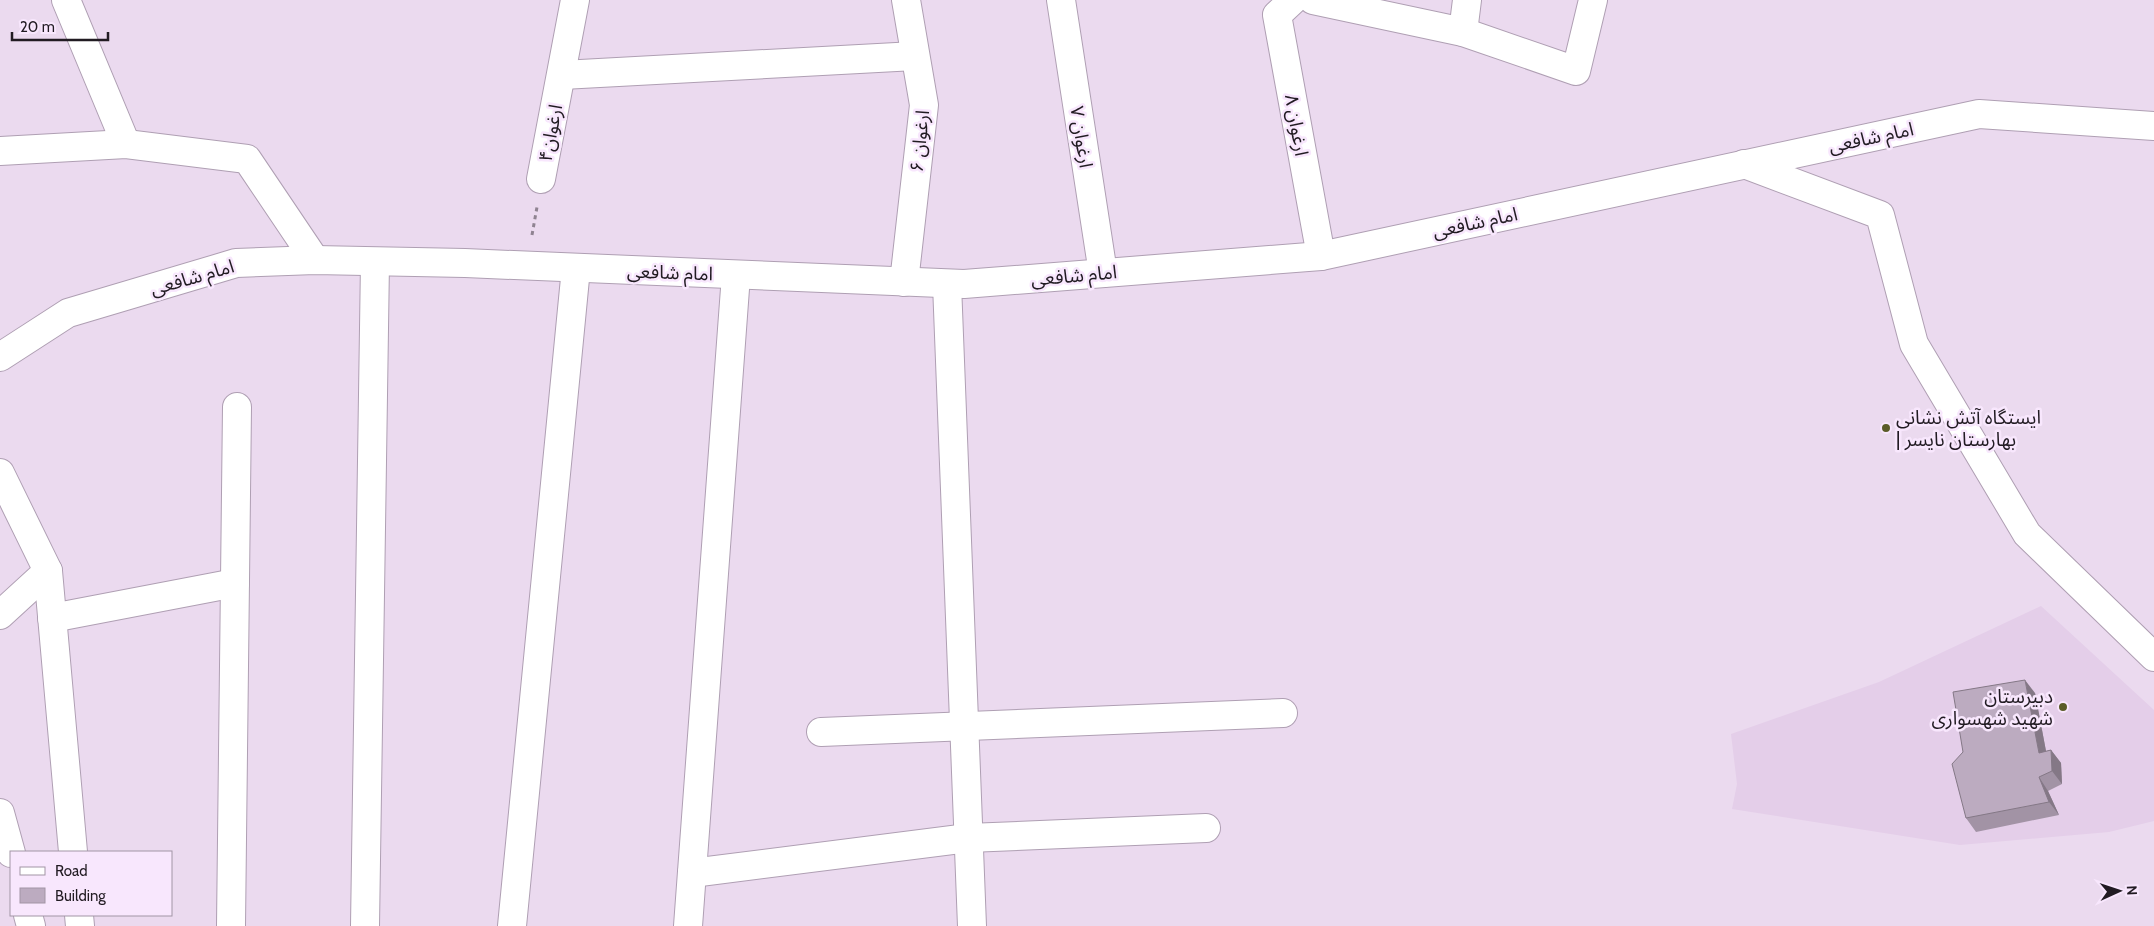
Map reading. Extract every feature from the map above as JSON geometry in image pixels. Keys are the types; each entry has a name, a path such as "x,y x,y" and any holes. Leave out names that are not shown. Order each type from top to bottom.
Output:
{"street":[{"path":"66,0 126,144"},
{"name":"ارغوان۴","path":"541,179 575,0"},
{"name":"ارغوان ۶","path":"904,282 924,105 906,0"},
{"name":"ارغوان ۷","path":"1061,0 1102,273"},
{"name":"ارغوان ۸","path":"1293,0 1277,15 1321,256"},
{"path":"1313,0 1462,32 1576,71 1593,0"},
{"path":"1462,32 1467,0"},
{"path":"562,74 915,56"},
{"name":"امام شافعی","path":"0,357 68,313 236,263 314,260 527,266 964,284 1321,256 1979,114 2154,126"},
{"path":"0,151 126,144 247,159 314,260"},
{"path":"1744,164 1880,215 1914,344 2027,534 2154,657"},
{"path":"365,926 375,262"},
{"path":"512,926 576,268"},
{"path":"688,926 736,275"},
{"path":"947,284 972,926"},
{"path":"230,926 237,407"},
{"path":"0,473 48,571 73,851"},
{"path":"0,615 48,571"},
{"path":"52,618 235,583"},
{"path":"821,732 1283,713"},
{"path":"0,813 10,851"},
{"path":"692,873 968,838 1206,828"}],"path":[{"name":"ارغوان۴","path":"527,266 541,179"}],"shaded area":[{"path":"2041,606 2154,710 2154,821 2109,832 1960,845 1732,809 1737,784 1731,734 1879,682"}],"building":[{"path":"2025,680 2039,753 2051,750 2052,771 2039,777 2049,802 1966,818 1952,764 1963,752 1953,692"}],"place":[{"name":"ایستگاه آتش نشانی | بهارستان نایسر","path":"1886,428"},
{"name":"دبیرستان شهید شهسواری","path":"2063,707"}]}
